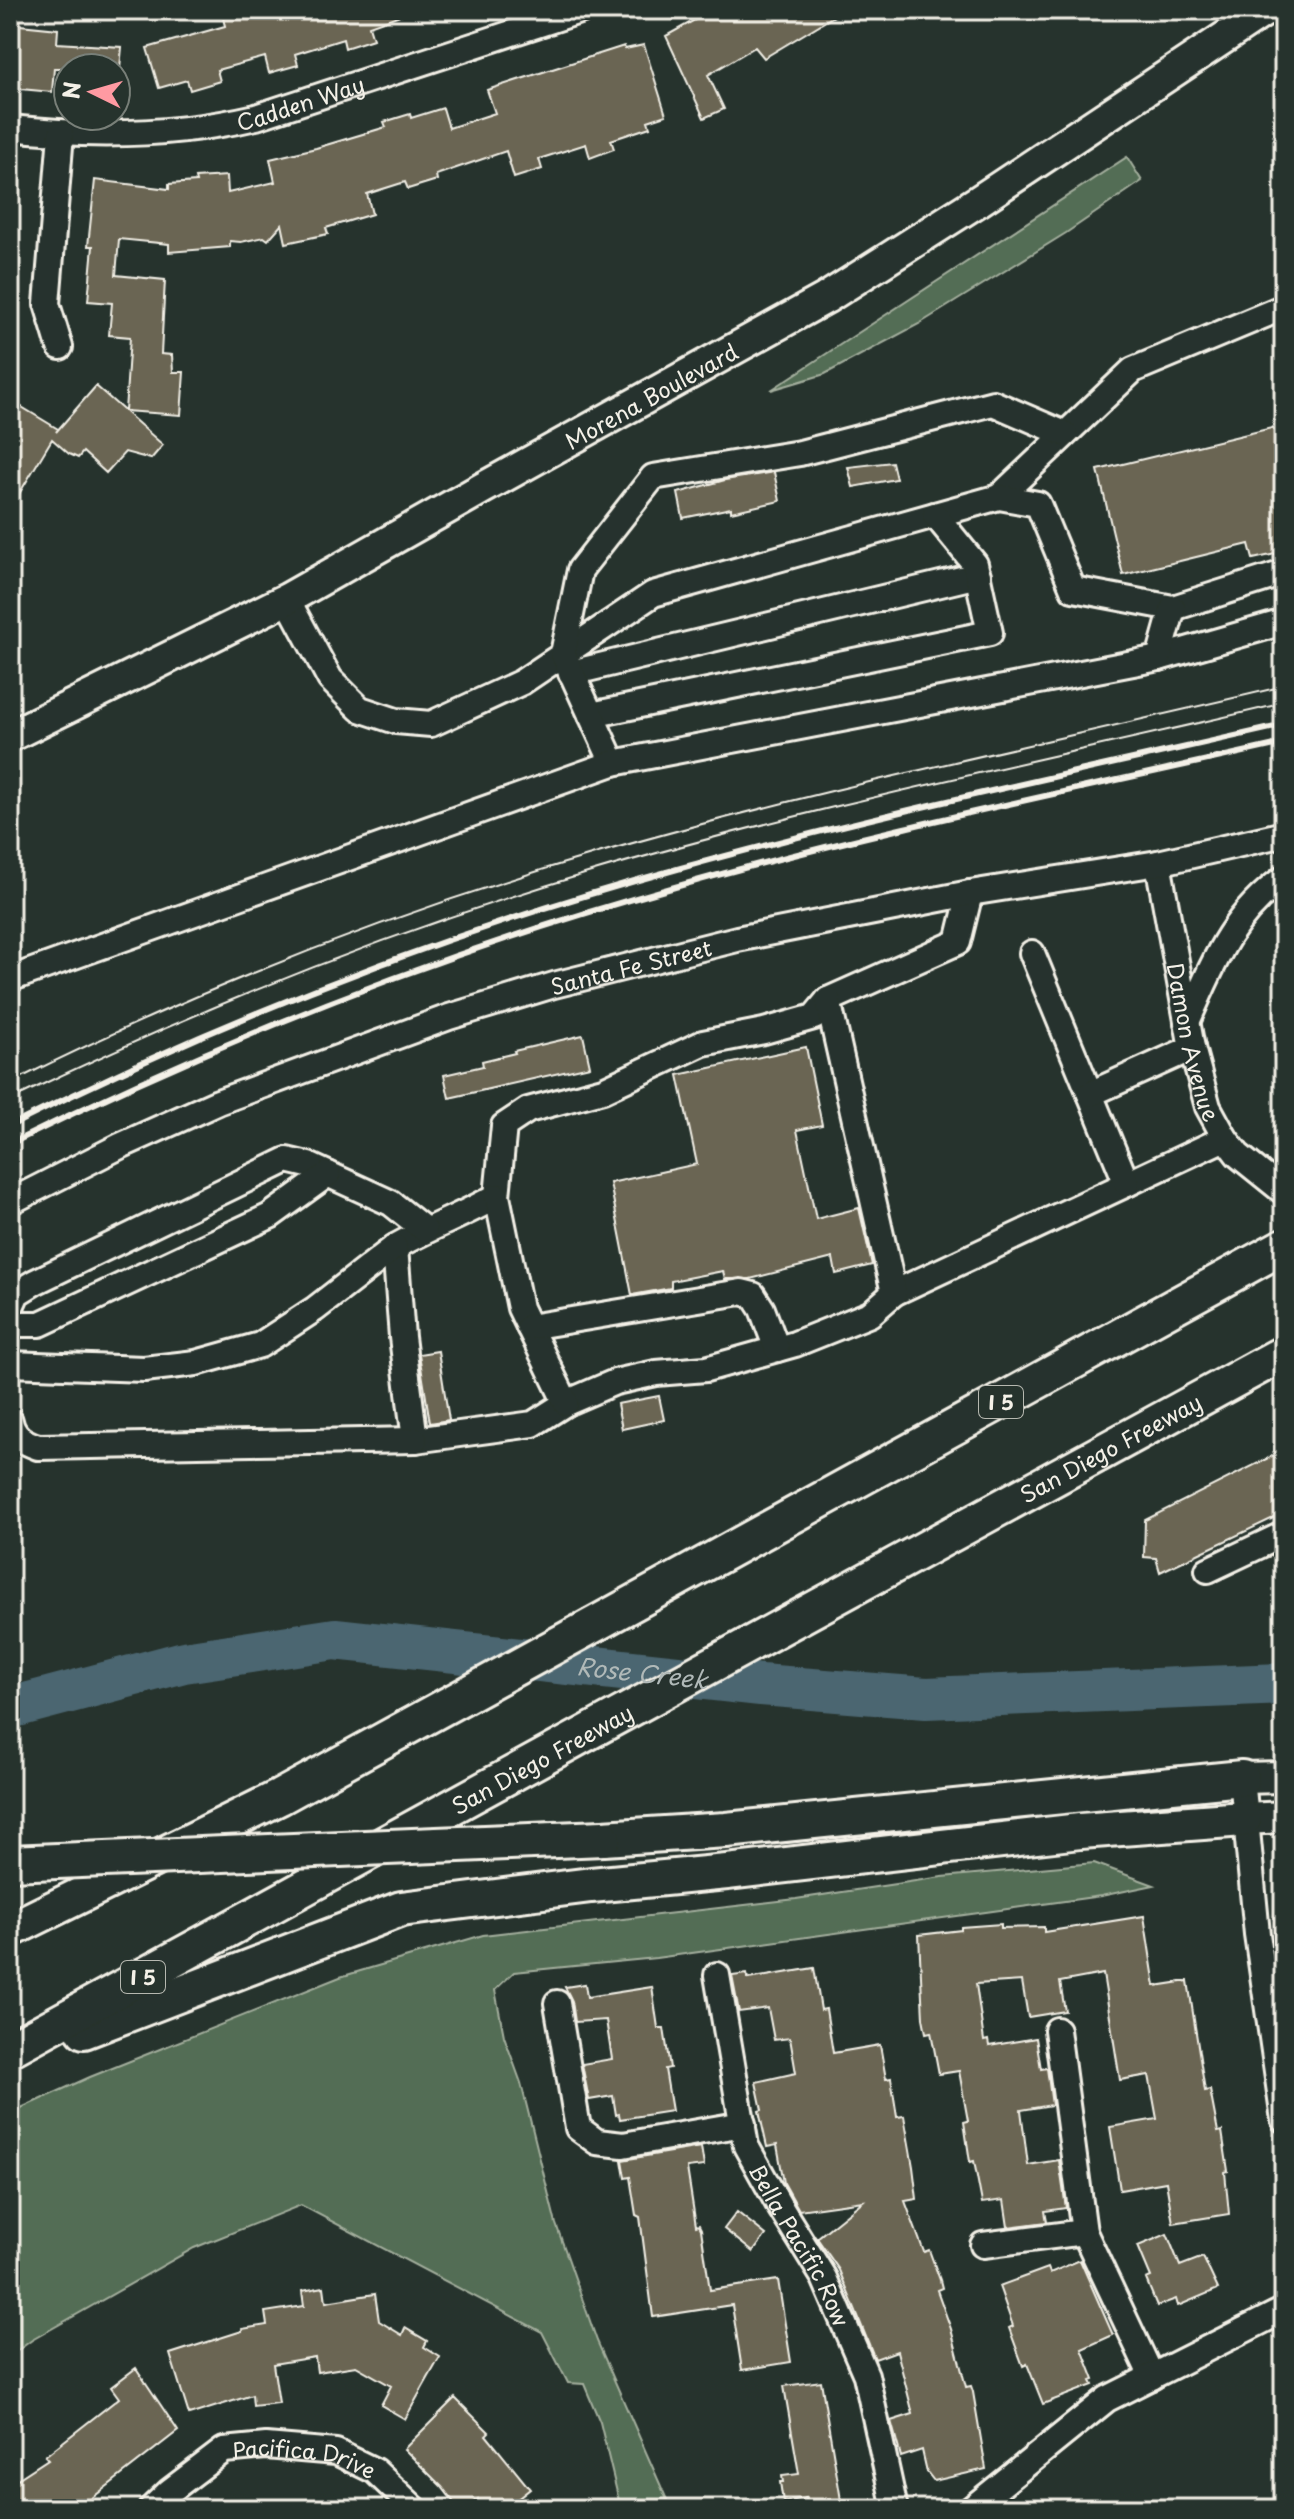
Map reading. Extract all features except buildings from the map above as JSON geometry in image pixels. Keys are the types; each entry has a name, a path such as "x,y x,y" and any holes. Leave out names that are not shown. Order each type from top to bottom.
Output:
{"highway":[{"name":"I 5","path":"10,1930 280,1797 1284,1246"},
{"name":"San Diego Freeway","path":"10,2049 465,1802 921,1548 1284,1353"},
{"path":"10,1863 726,1830 1242,1778"},
{"path":"10,2063 117,2017 401,1909 1065,1833 1244,1819"}],"main road":[{"name":"Morena Boulevard","path":"10,736 287,599 826,298 1266,10"},
{"path":"1242,1778 1284,1777"},
{"path":"1244,1819 1284,1817"}],"street":[{"name":"Cadden Way","path":"10,128 61,134 120,135 216,126 243,120 582,10"},
{"path":"60,347 47,304 61,134"},
{"path":"999,497 1133,370 1284,307"},
{"path":"613,763 567,664 580,570 653,477 800,453 993,403 1065,434"},
{"path":"567,664 653,594 999,497 1038,504 1073,589 1173,608 1284,573"},
{"path":"591,715 990,633 975,564 935,515"},
{"path":"287,599 330,679 360,709 396,721 431,724 567,664 978,575"},
{"path":"1159,658 1173,608"},
{"path":"10,979 613,763 1159,658 1284,622"},
{"name":"Santa Fe Street","path":"10,1202 120,1146 218,1102 449,1017 554,985 737,939 970,893 1158,863 1284,834"},
{"name":"Damon Avenue","path":"1158,863 1192,1048 1208,1107 1238,1155 1284,1192"},
{"path":"1187,1022 1215,959 1242,915 1284,878"},
{"path":"566,1403 520,1308 497,1196 504,1126 528,1110 603,1090 703,1043 814,1017 828,1000 958,942 970,893"},
{"path":"1032,953 1127,1184"},
{"path":"828,1000 894,1293"},
{"path":"1090,1094 1192,1048"},
{"path":"10,1421 21,1441 38,1447 415,1440 533,1424 566,1403 615,1382 656,1373 706,1369 777,1349 870,1314 894,1293 1225,1138"},
{"path":"10,1309 17,1293 35,1282 287,1160 328,1174 391,1203 425,1230"},
{"path":"10,1324 40,1324 270,1216 328,1174"},
{"path":"10,1364 144,1369 196,1363 260,1345 315,1309 395,1247 497,1196"},
{"path":"395,1247 415,1440"},
{"path":"529,1327 741,1292 753,1295 762,1309 777,1349"},
{"path":"1208,1570 1284,1534"},
{"path":"1242,1778 1257,1934 1284,2120"},
{"name":"Bella Pacific Row","path":"717,1975 746,2146 824,2278 866,2375 895,2509"},
{"path":"557,2003 578,2128 597,2142 623,2145 743,2124"},
{"path":"1057,2030 1084,2232 1152,2377"},
{"path":"983,2245 1084,2232"},
{"path":"971,2509 1107,2399 1284,2310"},
{"name":"Pacifica Drive","path":"151,2509 224,2450 266,2446 336,2452 375,2471 415,2509"}],"green space":[{"path":"1127,157 1142,181 1066,233 919,324 825,374 771,390"},
{"path":"1094,1863 1154,1885 1101,1896 656,1958 514,1972 495,1990 504,2036 521,2083 556,2224 597,2341 671,2509 621,2509 600,2422 584,2384 568,2383 542,2332 301,2205 194,2248 32,2340 10,2356 10,2113 90,2077 340,1977 483,1935 796,1899 942,1877"}],"waterway":[{"name":"Rose Creek","path":"10,1708 184,1662 335,1639 761,1685 926,1698 1284,1684"}],"tram line":[{"path":"10,1083 225,984 373,927 522,876 768,807 1284,686"},
{"path":"10,1100 224,1003 369,946 517,895 763,825 1284,703"}],"railway":[{"path":"10,1126 91,1086 255,1014 339,980 509,920 681,868 831,829 1284,725"},
{"path":"10,1144 253,1033 420,969 589,912 826,847 1284,743"}]}
